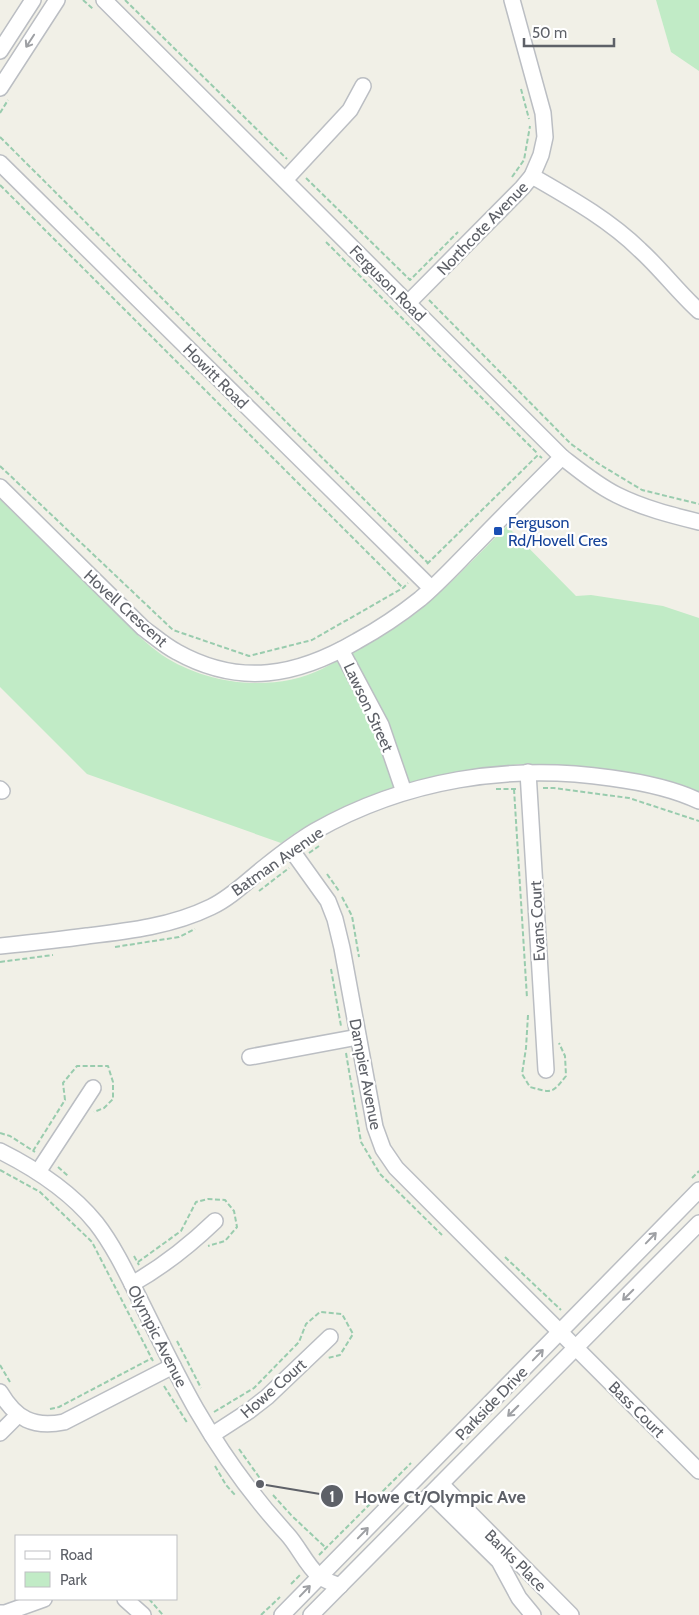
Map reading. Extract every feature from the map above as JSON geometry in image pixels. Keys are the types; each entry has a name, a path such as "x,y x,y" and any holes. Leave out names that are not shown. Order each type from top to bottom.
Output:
{"street":[{"path":"0,50 33,0"},
{"path":"0,88 57,0"},
{"name":"Ferguson Road","path":"104,0 285,180 410,312 557,462 616,495 646,507 699,522"},
{"name":"Northcote Avenue","path":"410,312 522,188 532,176 541,155 545,136 543,113 512,0"},
{"path":"285,180 350,110 363,86"},
{"name":"Howitt Road","path":"0,163 431,588"},
{"path":"532,176 580,204 611,225 640,249 696,302"},
{"name":"Hovell Crescent","path":"0,487 143,628 176,652 222,670 270,673 296,669 315,663 342,650 387,623 421,598 557,462"},
{"name":"Lawson Street","path":"342,650 381,725 404,792"},
{"name":"Batman Avenue","path":"0,946 146,928 182,919 212,906 241,887 290,848 315,832 346,816 404,792 439,783 492,774 528,772 588,774 663,788 699,801"},
{"name":"Evans Court","path":"528,772 546,1070"},
{"name":"Dampier Avenue","path":"290,848 328,901 335,919 342,948 351,1039 383,1150 396,1168 576,1348"},
{"path":"250,1057 351,1039"},
{"path":"38,1172 93,1088"},
{"name":"Olympic Avenue","path":"0,1151 38,1172 67,1194 96,1223 132,1284 165,1351 212,1435 275,1521 295,1543 317,1557 324,1572 340,1586"},
{"name":"Parkside Drive","path":"282,1615 699,1190"},
{"path":"132,1284 152,1273 172,1258 215,1221"},
{"name":"Parkside Drive","path":"311,1615 699,1224"},
{"name":"Howe Court","path":"212,1435 267,1398 330,1337"},
{"name":"Bass Court","path":"576,1348 699,1471"},
{"path":"7,1390 7,1404 18,1416 35,1423 50,1425 64,1422 173,1366"},
{"path":"0,1433 18,1416"},
{"name":"Banks Place","path":"421,1474 493,1546 524,1568 571,1615"},
{"name":"Banks Place","path":"493,1546 522,1603 532,1615"},
{"path":"510,1580 524,1568"},
{"path":"0,1613 5,1614 41,1600"},
{"path":"126,1600 143,1615"}],"path":[{"path":"125,0 410,280 464,226"},
{"path":"511,179 524,160 530,124 520,86"},
{"path":"0,137 428,563"},
{"path":"0,185 403,588"},
{"path":"410,312 428,300 571,444 599,464 642,490 699,504"},
{"path":"0,466 173,630 249,656 312,640 403,588 538,455 557,462"},
{"path":"488,790 554,788 629,798 699,821"},
{"path":"253,895 318,846"},
{"path":"326,873 337,887 352,916 360,963"},
{"path":"106,948 179,937 196,929"},
{"path":"0,962 58,954"},
{"path":"330,961 351,1039 361,1142 380,1174 443,1236"},
{"path":"504,1256 561,1310"},
{"path":"43,1411 59,1407 165,1351"},
{"path":"0,1365 7,1390"},
{"path":"261,1615 282,1594"},
{"path":"150,1600 163,1615"}],"green space":[{"path":"656,0 699,0 699,71 671,52"},
{"path":"0,499 141,638 159,653 199,673 219,679 240,682 262,683 303,677 326,667 385,634 404,622 431,600 507,526 576,596 591,595 663,606 699,618 699,794 611,770 520,764 431,777 339,810 298,831 281,843 87,774 0,687"}],"place":[{"name":"Ferguson Rd/Hovell Cres","path":"498,531"},
{"name":"Howe Ct/Olympic Ave","path":"260,1484"}]}
